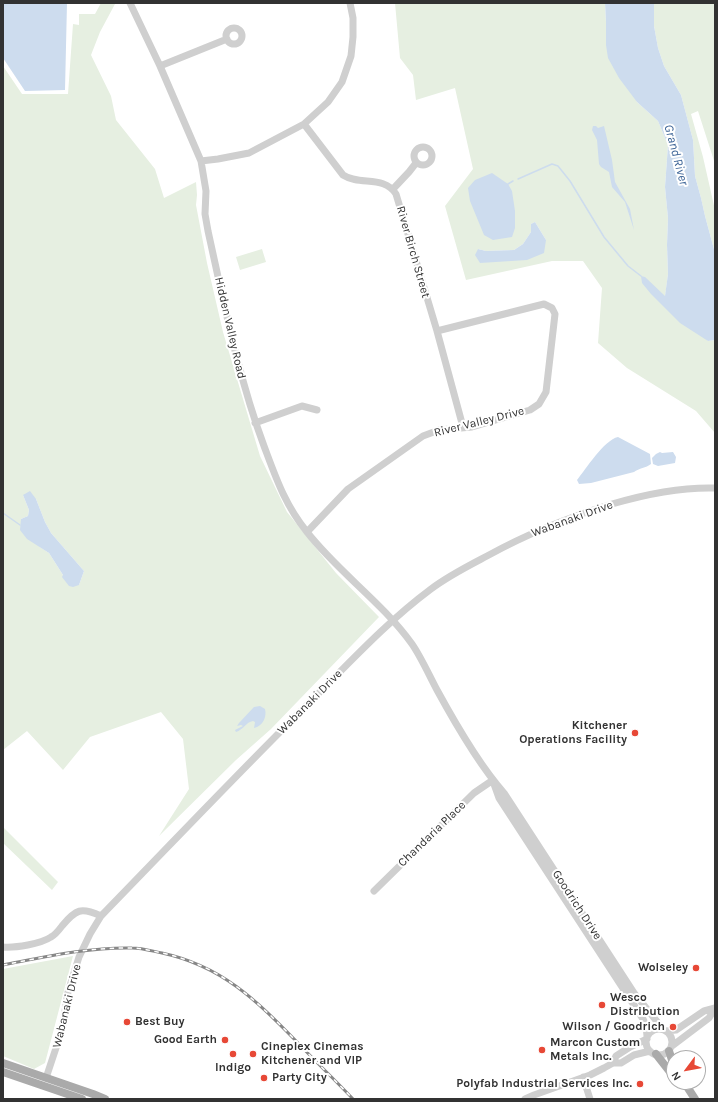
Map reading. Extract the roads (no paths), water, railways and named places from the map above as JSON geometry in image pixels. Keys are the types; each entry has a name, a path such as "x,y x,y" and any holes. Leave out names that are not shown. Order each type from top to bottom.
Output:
{"main road":[{"path":"653,1052 666,1067"},
{"path":"3,1063 105,1099"},
{"path":"3,1072 82,1099"},
{"path":"682,1090 688,1099"},
{"path":"689,1090 695,1099"}],"street":[{"name":"Hidden Valley Road","path":"130,3 160,66 201,161 206,191 205,214 208,231 239,366 255,423 281,490 288,504 307,532 333,562 393,621"},
{"path":"201,161 249,153 304,124 328,102 342,82 351,56 353,18 350,3"},
{"path":"160,66 226,39"},
{"path":"304,124 344,175 351,179 386,184 393,189 416,162"},
{"name":"River Birch Street","path":"393,189 398,198 463,427"},
{"name":"River Valley Drive","path":"307,532 348,489 423,436 439,430 472,427 530,410 539,404 546,392 555,314 552,308 544,304 436,331"},
{"path":"255,423 302,406 317,410"},
{"name":"Wabanaki Drive","path":"46,1078 61,1036 68,992 79,957 101,916 290,722 393,621 432,588 468,566 529,534 585,512 628,500 675,490 715,488"},
{"name":"Goodrich Drive","path":"393,621 413,645 438,692 467,741 493,780 504,793 634,993 664,1030"},
{"name":"Goodrich Drive","path":"493,780 499,798 642,1019 646,1026 647,1037"},
{"name":"Chandaria Place","path":"374,891 474,793 493,780"},
{"path":"3,947 41,943 52,937 70,916 77,912 89,911 101,916"},
{"path":"613,1063 616,1056 647,1037 654,1030 676,1030 704,1010 715,1008"},
{"path":"525,1099 583,1077 613,1063 621,1063 634,1055 653,1052 664,1054 709,1018 715,1008"},
{"path":"664,1030 671,1038 670,1048"},
{"path":"647,1037 647,1046 653,1052"},
{"path":"583,1077 590,1099"}],"water":[{"path":"3,3 67,3 65,90 25,91 3,58"},
{"name":"Grand River","path":"605,3 654,3 654,26 658,48 664,66 681,95 693,140 695,176 715,253 715,340 708,341 680,323 642,283 641,276 645,277 665,296 668,274 668,218 665,187 668,145 658,121 637,102 619,78 608,58 606,45"},
{"path":"593,126 598,128 604,126 612,160 615,182 630,209 634,230 625,202 612,187 609,172 599,164 597,140 592,130"},
{"path":"492,173 508,184 512,191 515,211 515,228 512,237 493,240 484,235 470,201 468,188 475,180"},
{"path":"535,222 546,240 544,253 527,260 480,263 475,255 478,249 486,251 514,250 523,244 531,232 531,224"},
{"path":"618,437 650,454 651,464 634,472 591,483 579,484 577,480 601,449 607,443"},
{"path":"660,452 673,452 676,457 675,463 658,466 653,464 652,458"},
{"path":"30,491 36,499 51,533 84,571 79,585 73,587 69,586 62,577 63,575 49,553 27,539 20,530 21,519 28,516 29,510 23,495"},
{"path":"260,706 265,709 265,718 262,723 254,728 255,722 253,721 246,724 241,730 236,732 235,730 243,726 237,726 239,723 254,707"}],"waterway":[{"path":"518,179 552,164 558,166 570,181 604,237 628,266 641,276"},
{"path":"508,184 513,181"},
{"path":"3,513 20,525"}],"railway":[{"path":"3,965 67,953 99,949 132,948 162,953 203,966 237,987 252,999 283,1027 353,1099"}],"place":[{"name":"Kitchener Operations Facility","path":"635,733"},
{"name":"Wolseley","path":"696,968"},
{"name":"Wesco Distribution","path":"602,1005"},
{"name":"Best Buy","path":"127,1022"},
{"name":"Wilson / Goodrich","path":"673,1027"},
{"name":"Good Earth","path":"225,1040"},
{"name":"Marcon Custom Metals Inc.","path":"542,1050"},
{"name":"Indigo","path":"233,1054"},
{"name":"Cineplex Cinemas Kitchener and VIP","path":"253,1054"},
{"name":"Party City","path":"264,1078"},
{"name":"Polyfab Industrial Services Inc.","path":"640,1084"}]}
